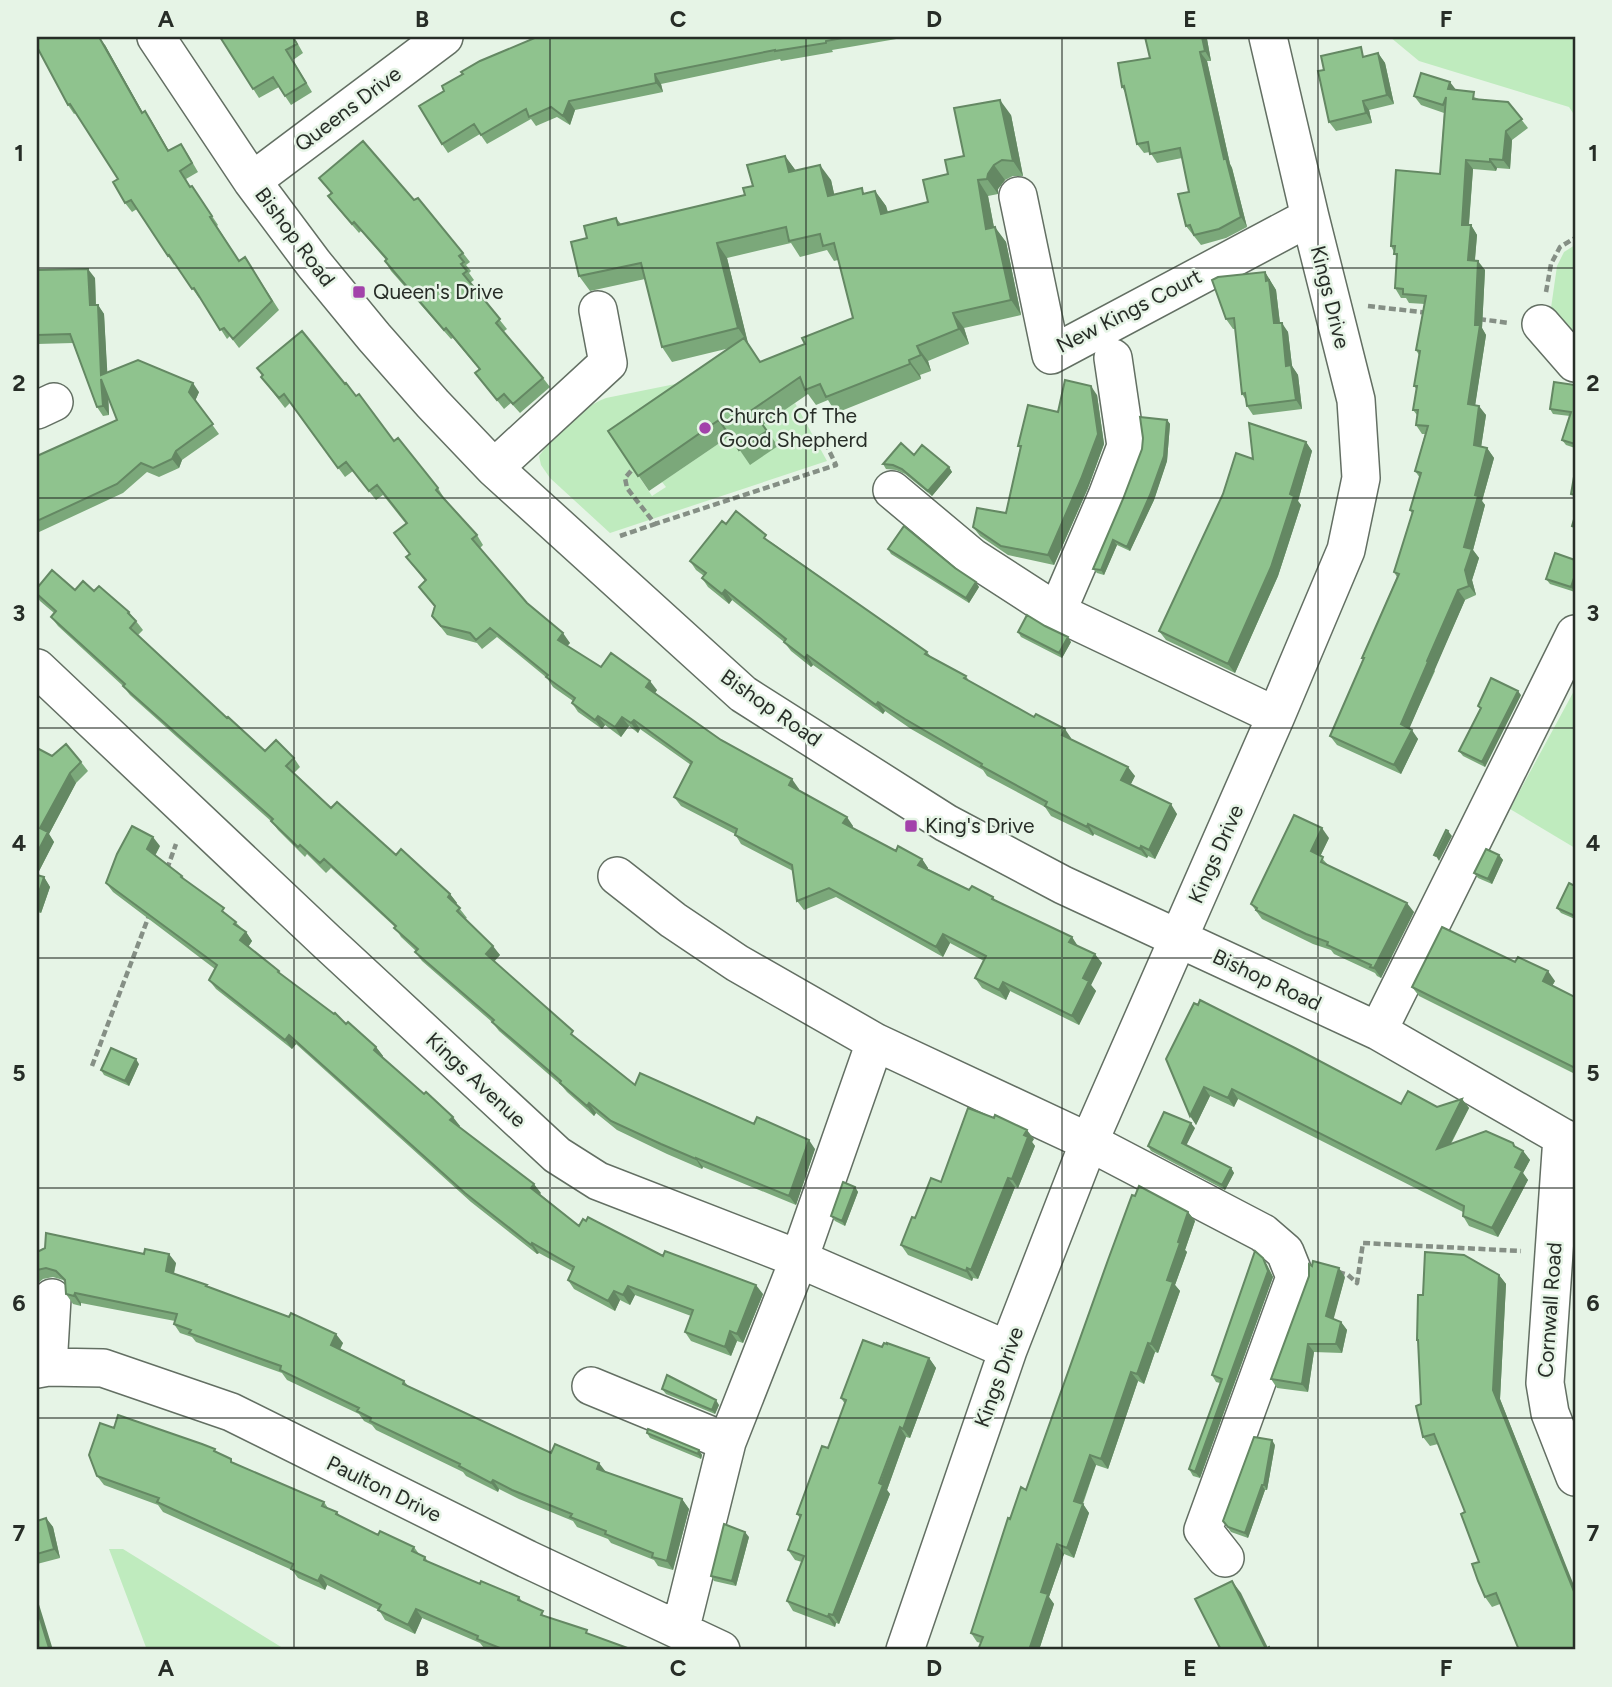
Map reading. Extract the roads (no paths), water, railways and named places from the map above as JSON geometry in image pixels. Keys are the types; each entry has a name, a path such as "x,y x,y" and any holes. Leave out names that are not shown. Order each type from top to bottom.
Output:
{"street":[{"name":"Bishop Road","path":"156,37 252,181 314,264 433,404 494,468 743,694 946,823 1063,885 1378,1031 1569,1140"},
{"name":"Queens Drive","path":"252,181 444,37"},
{"name":"Kings Drive","path":"905,1650 1008,1350 1089,1142 1346,550 1361,478 1356,400 1268,37"},
{"name":"New Kings Court","path":"1018,195 1051,355 1310,217"},
{"path":"494,468 608,363 598,310"},
{"path":"1541,324 1575,363"},
{"path":"1057,612 1126,446 1113,358"},
{"path":"892,489 972,557 1057,612 1276,716"},
{"path":"1378,1031 1575,634"},
{"name":"Kings Avenue","path":"37,668 557,1155 598,1181 799,1259 1008,1350"},
{"path":"617,876 673,920 737,962 875,1042 1089,1142 1263,1233 1285,1252 1295,1277 1203,1530 1225,1558"},
{"path":"680,1631 727,1442 799,1259 875,1042"},
{"name":"Cornwall Road","path":"1569,1140 1554,1253 1545,1383 1550,1413 1575,1477"},
{"path":"43,1368 52,1298"},
{"name":"Paulton Drive","path":"43,1368 103,1368 231,1412 527,1559 721,1650"},
{"path":"591,1386 727,1442"}],"place":[{"name":"Queen's Drive","path":"359,292"},
{"name":"Church Of The Good Shepherd","path":"705,428"},
{"name":"King's Drive","path":"911,826"}]}
